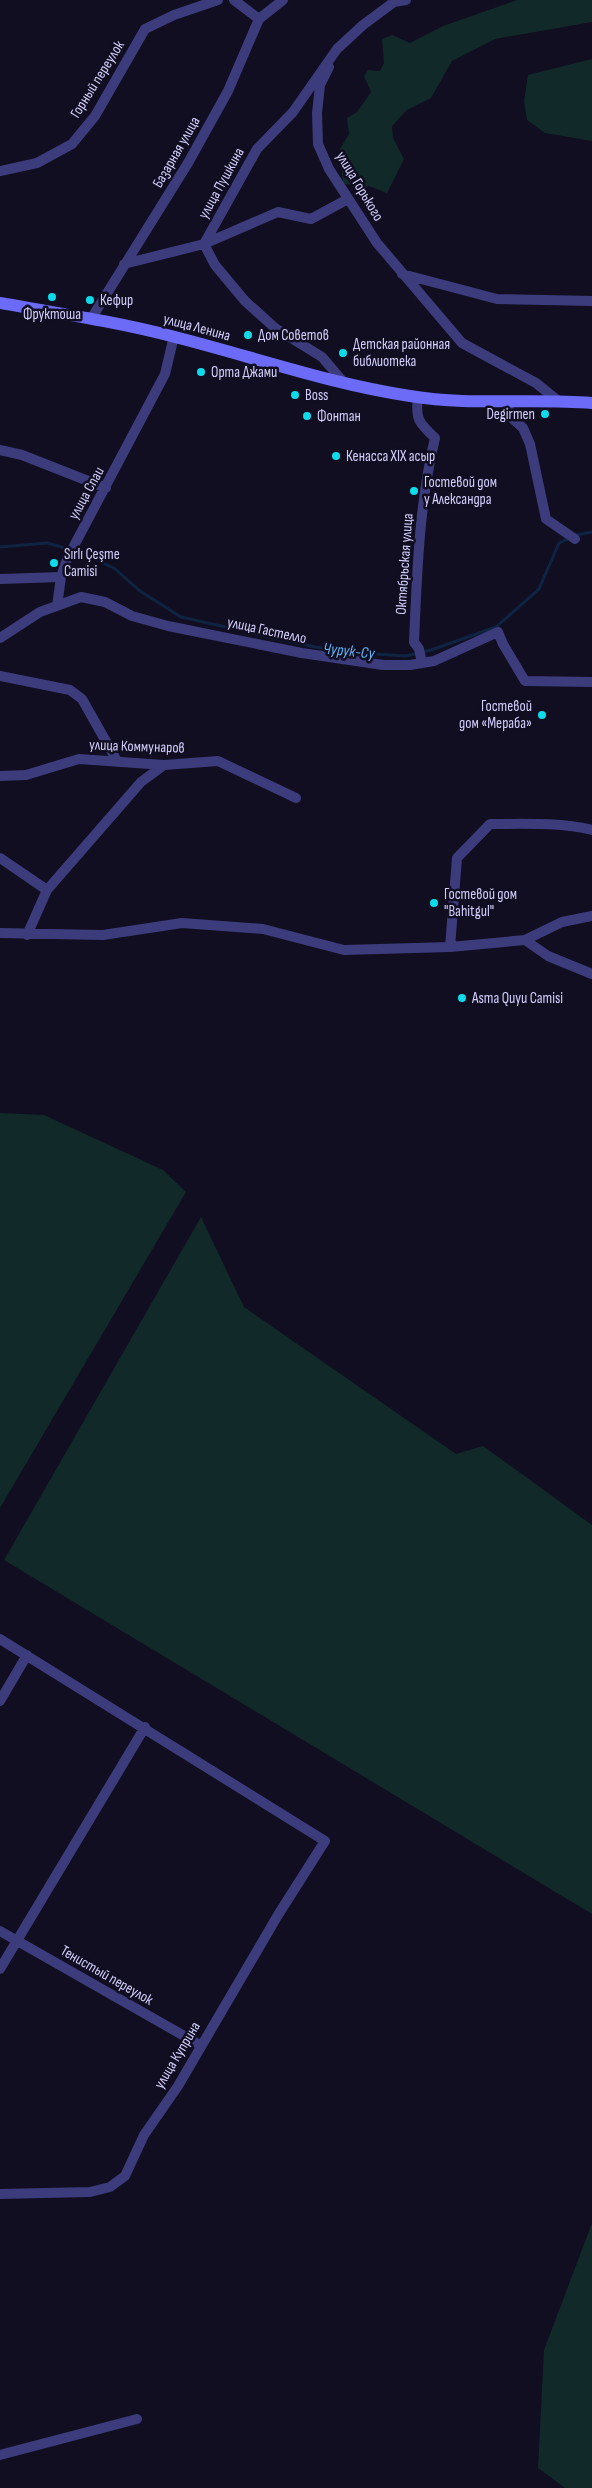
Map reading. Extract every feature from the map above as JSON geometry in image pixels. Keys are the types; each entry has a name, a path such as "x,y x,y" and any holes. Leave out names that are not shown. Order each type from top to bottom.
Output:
{"main road":[{"name":"улица Ленина","path":"0,303 174,336 345,384 418,397 451,402 557,400 592,403"}],"street":[{"name":"Горный переулок","path":"0,171 37,163 72,144 95,116 145,29 174,15 218,0"},
{"path":"234,0 259,19"},
{"name":"Базарная улица","path":"91,319 188,163 228,92 259,19 282,0"},
{"name":"улица Пушкина","path":"204,244 257,149 293,112 337,49 393,1 406,0"},
{"name":"улица Горького","path":"337,49 320,85 317,113 318,144 329,169 377,243 462,343 536,383 557,400"},
{"path":"124,264 204,244 278,212 311,219 348,199"},
{"path":"204,244 216,265 245,301 276,328 322,357 345,384"},
{"path":"402,274 497,299 592,301"},
{"name":"улица Спаи","path":"57,606 61,577 67,559 166,374 174,336"},
{"name":"Октябрьская улица","path":"418,397 416,413 422,426 435,438 427,471 419,538 414,642 421,657"},
{"path":"506,402 513,419 523,428 530,444 546,519 572,537"},
{"path":"0,450 22,455 106,488"},
{"path":"0,579 61,577"},
{"name":"улица Гастелло","path":"57,606 81,598 105,602 132,616 168,626 302,653 384,665 421,657 434,661 498,632 503,644 525,680 592,682"},
{"path":"0,638 40,612 57,606"},
{"path":"0,676 70,690 82,699 117,761"},
{"name":"улица Коммунаров","path":"0,776 26,775 78,759 164,765 218,761 296,798"},
{"path":"28,935 47,890 141,782 164,765"},
{"path":"450,947 457,858 490,824 543,824 576,826 592,830"},
{"path":"0,858 47,890"},
{"path":"0,933 103,935 182,923 264,930 344,950 450,947 525,940 562,922 592,916"},
{"path":"525,940 548,956 592,974"},
{"path":"0,1639 145,1727 18,1942 0,1969"},
{"path":"0,1701 27,1655"},
{"name":"улица Куприна","path":"0,2194 90,2192 110,2187 125,2176 144,2135 178,2086 200,2045 325,1841 145,1727"},
{"name":"Тенистый переулок","path":"0,1931 200,2045"},
{"path":"0,2455 137,2419"}],"green space":[{"path":"517,0 592,0 592,22 495,39 452,61 431,98 407,110 392,126 393,138 404,159 387,193 369,186 343,184 340,149 349,134 347,118 357,112 371,92 364,76 368,70 380,71 384,63 382,39 392,35 410,43 443,26"},
{"path":"592,59 592,141 545,133 527,120 524,101 528,75"},
{"path":"0,1113 44,1115 163,1170 186,1192 0,1508"},
{"path":"201,1217 244,1307 456,1454 483,1446 592,1525 592,1914 4,1560"},
{"path":"592,2223 592,2488 565,2488 538,2468 544,2350"}],"waterway":[{"name":"Чурук-Су","path":"576,535 592,532"},
{"name":"Чурук-Су","path":"79,552 114,568 140,591 181,617 315,647 360,653 406,656 431,650 496,627 539,589 559,543 570,538"},
{"name":"Чурук-Су","path":"0,547 47,543 65,548"}],"place":[{"name":"Фруктоша","path":"52,297"},
{"name":"Кефир","path":"90,300"},
{"name":"Дом Советов","path":"248,335"},
{"name":"Детская районная библиотека","path":"343,353"},
{"name":"Орта Джами","path":"201,372"},
{"name":"Boss","path":"295,395"},
{"name":"Degirmen","path":"545,414"},
{"name":"Фонтан","path":"307,416"},
{"name":"Кенасса XIX асыр","path":"336,456"},
{"name":"Гостевой дом у Александра","path":"414,491"},
{"name":"Sırlı Çeşme Camisi","path":"54,563"},
{"name":"Гостевой дом «Мераба»","path":"542,715"},
{"name":"Гостевой дом \"Bahitgul\"","path":"434,903"},
{"name":"Asma Quyu Camisi","path":"462,998"}]}
